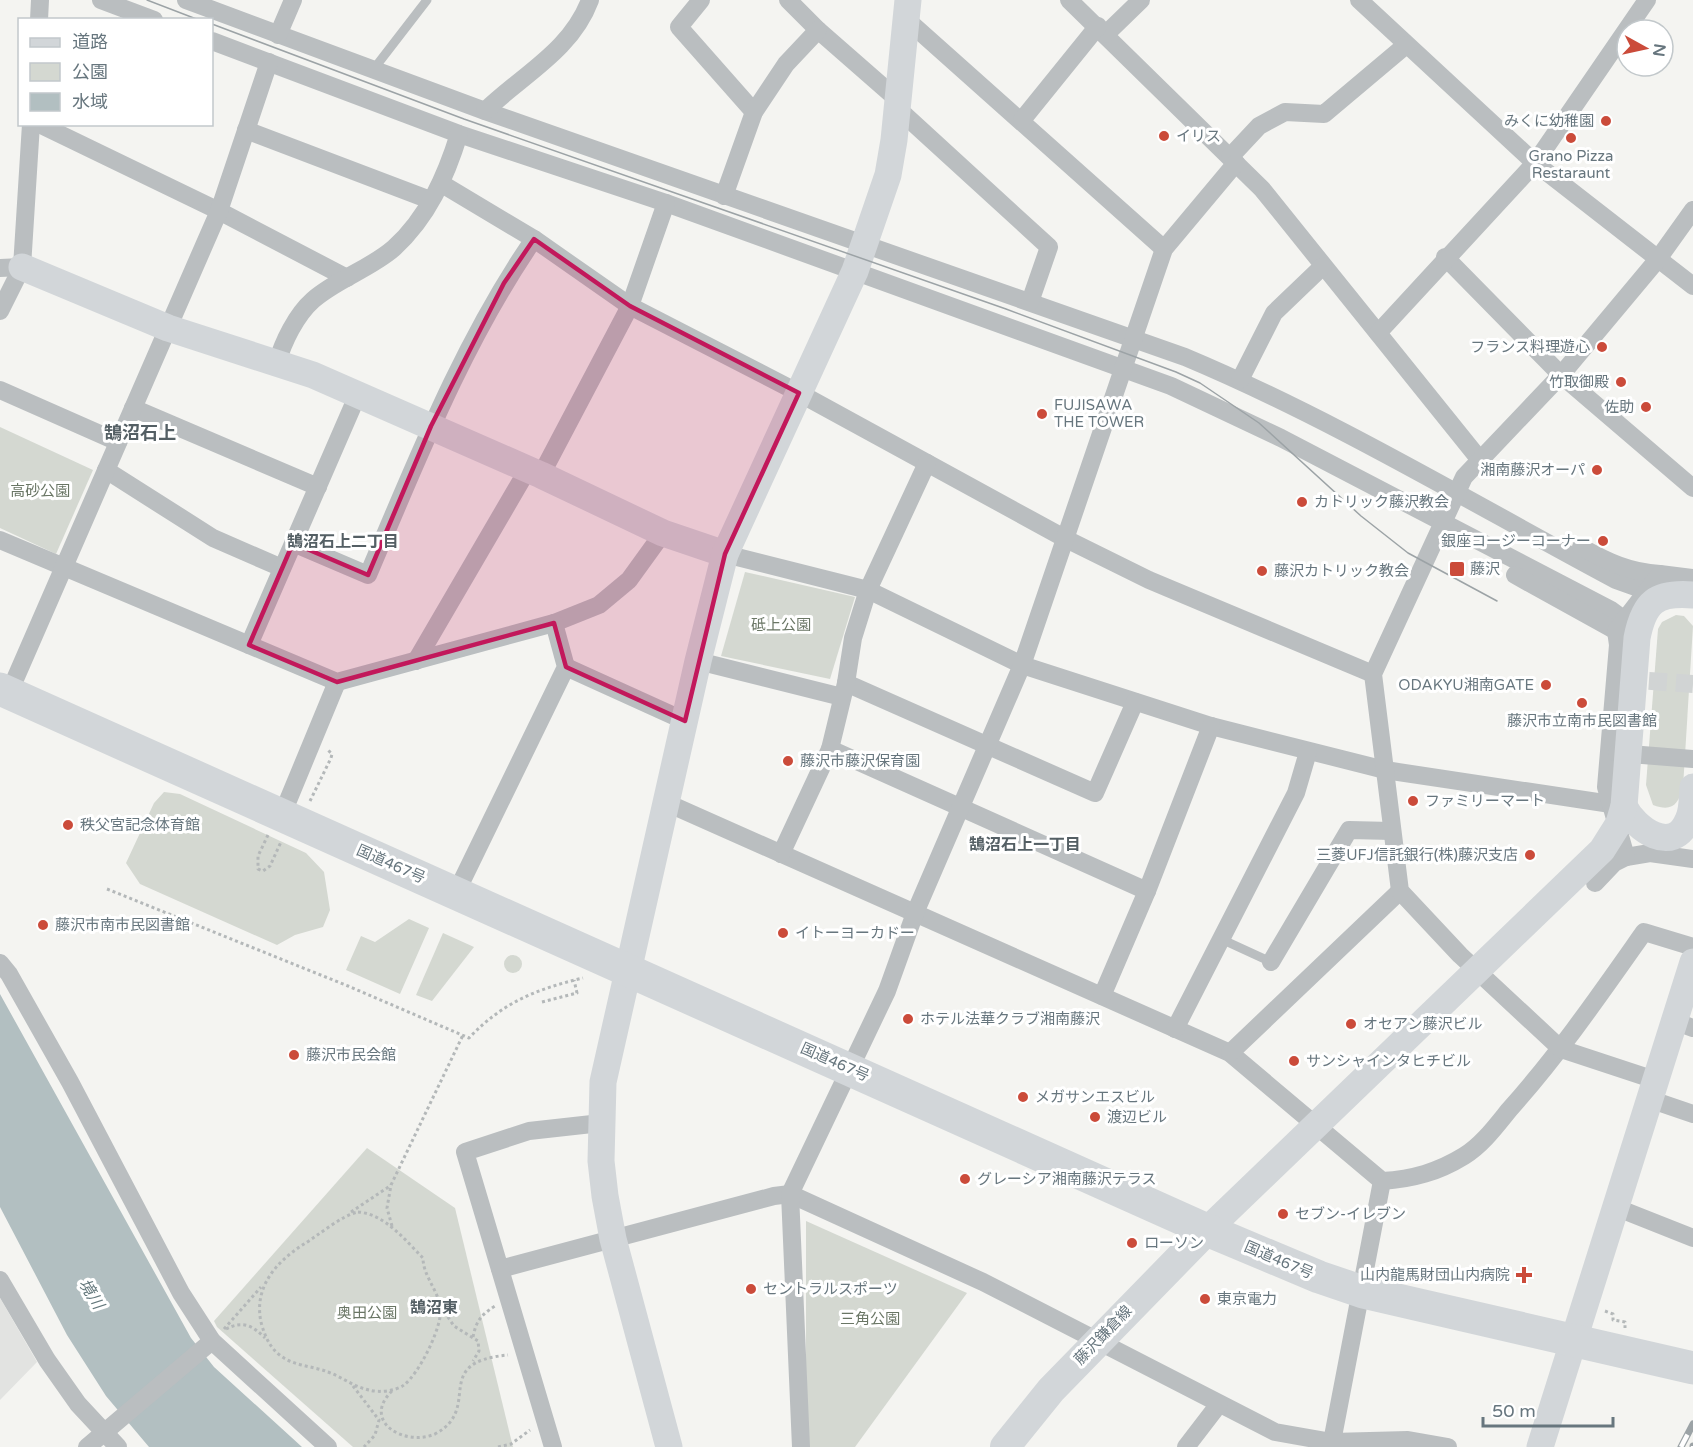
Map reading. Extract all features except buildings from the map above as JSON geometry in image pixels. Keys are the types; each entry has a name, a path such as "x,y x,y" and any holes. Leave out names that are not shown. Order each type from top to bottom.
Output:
{"highway":[{"name":"国道467号","path":"5,691 1207,1230 1319,1277 1363,1292 1693,1368"}],"main road":[{"name":"藤沢鎌倉線","path":"1005,1447 1051,1390 1097,1340 1207,1230"}],"street":[{"path":"39,18 40,0"},
{"path":"101,0 149,18"},
{"path":"186,0 485,111 1134,338 1240,380 1616,580 1644,590 1680,585"},
{"path":"278,35 293,0"},
{"path":"701,0 679,27 754,112"},
{"path":"788,0 1049,247 1030,302"},
{"path":"1069,0 1262,189 1480,460"},
{"path":"1022,120 1102,30 1141,0"},
{"path":"1359,0 1535,163 1693,286"},
{"path":"1378,333 1535,163 1647,0"},
{"path":"485,111 550,57 577,27 584,4"},
{"path":"669,1447 613,1239 605,1196 601,1123 603,1082 698,661 725,554 855,271 888,175 898,104 907,9"},
{"path":"907,9 1022,120 1164,249"},
{"path":"724,196 754,112 786,64 818,30"},
{"path":"213,41 459,134 666,203 1124,368 1226,410 1611,610 1626,621 1608,799"},
{"path":"801,1447 790,1194 887,991 915,913 990,744 1022,665 1164,249 1259,126 1286,112 1324,114 1406,45"},
{"path":"5,691 64,567 219,211 269,62"},
{"path":"0,311 11,267 31,126"},
{"path":"43,126 219,211 348,278"},
{"path":"246,130 430,200"},
{"path":"277,363 289,334 312,300 396,246 426,210 430,200 442,184 459,134"},
{"path":"442,184 534,239 630,306 799,393 1066,539 1149,580 1373,674"},
{"path":"416,661 535,472 630,306 666,203"},
{"path":"1693,210 1658,259 1561,375 1464,477 1454,494 1373,674 1400,891 1476,970 1561,1049 1652,1090 1693,1114"},
{"path":"293,543 368,574 431,426 504,283 534,239"},
{"path":"1446,257 1561,375 1693,488"},
{"path":"1240,380 1274,313 1323,266"},
{"path":"11,267 168,328 277,363 358,394 535,472 663,534 725,554 868,590 1022,665 1211,726 1385,770 1608,799 1643,831 1661,838 1673,836 1688,822 1693,787"},
{"path":"0,390 118,442"},
{"path":"249,645 358,394"},
{"path":"133,408 318,487"},
{"path":"781,855 830,749 853,638 868,590 927,463"},
{"path":"106,470 213,538 282,568"},
{"path":"0,540 337,682 554,623 599,605 614,596 629,580 663,534"},
{"path":"1570,542 1615,566 1680,585"},
{"path":"1515,575 1563,608 1625,631"},
{"path":"1595,883 1614,863 1619,823 1608,799 1609,753 1618,645 1625,631 1640,621 1647,608 1662,595 1680,585"},
{"path":"456,893 566,667 554,623"},
{"path":"698,661 844,690 990,744 1095,793 1135,702"},
{"path":"566,667 685,721"},
{"path":"284,817 337,682"},
{"path":"1102,996 1148,891 1211,726"},
{"path":"830,749 1148,891"},
{"path":"1175,1029 1296,794 1308,752"},
{"path":"1609,753 1693,759"},
{"path":"667,803 1230,1053 1383,1181 1416,1179 1467,1155 1482,1141 1561,1049 1644,932 1693,947"},
{"path":"1271,962 1349,830 1392,831"},
{"path":"1207,1230 1476,970 1631,838 1693,841"},
{"path":"1614,853 1650,853 1693,859"},
{"path":"1230,1053 1400,891"},
{"path":"1540,1447 1652,1090 1683,1024 1693,962"},
{"path":"0,963 9,974 70,1082 181,1293 212,1341 328,1447"},
{"path":"548,1444 545,1420 465,1152 529,1131 601,1123"},
{"path":"1331,1445 1363,1292 1383,1181"},
{"path":"500,1269 774,1196 790,1194 983,1282 1275,1432 1331,1445 1408,1440 1448,1447"},
{"path":"1615,1207 1693,1238"},
{"path":"0,1280 46,1360 103,1434 118,1447"},
{"path":"87,1447 212,1341"},
{"path":"1186,1447 1219,1404"}],"lane":[{"path":"373,70 427,0"},
{"path":"1221,939 1271,962"}],"path":[{"path":"270,866 263,871 258,868 258,856 269,833 332,754 324,749 321,753"},
{"path":"107,889 382,1000"},
{"path":"542,1002 577,993 574,980"},
{"path":"392,1228 387,1208 392,1185 462,1035"},
{"path":"269,1343 249,1325 232,1326 222,1331 248,1305 271,1272 296,1249 326,1232 347,1214 392,1185"},
{"path":"347,1214 368,1213 392,1228 423,1258 423,1269 440,1305 454,1326 473,1337 480,1346 472,1363 461,1376 459,1407 454,1416 448,1425 429,1437 416,1440 402,1437 385,1426 382,1420 383,1409 393,1389"},
{"path":"266,1281 260,1306 261,1321 272,1348 290,1361 325,1371 370,1391 393,1389 405,1384 433,1342 441,1315 440,1305"},
{"path":"473,1337 476,1323 482,1314 509,1298"},
{"path":"472,1363 490,1356 525,1353"},
{"path":"352,1384 379,1420 375,1435 364,1447"},
{"path":"498,1447 511,1444 545,1420"}],"highlighted area":[{"path":"534,239 630,306 799,393 725,554 685,721 566,667 554,623 337,682 249,645 293,543 368,575 431,426 504,283"}],"shaded area":[{"path":"0,1298 37,1362 0,1400"}],"green space":[{"name":"高砂公園","path":"0,427 93,470 56,554 0,528"},
{"name":"砥上公園","path":"745,572 855,597 830,679 721,656"},
{"path":"1676,615 1684,616 1693,626 1683,787 1676,802 1665,808 1653,805 1646,785 1658,629 1662,622"},
{"path":"164,792 180,794 306,853 324,872 330,910 323,927 295,935 277,945 140,884 126,863 154,803"},
{"path":"409,919 429,928 400,994 346,970 361,936 375,942"},
{"path":"443,933 474,947 432,1001 416,995"},
{"path":"513,955 521,960 522,964 517,972 513,973 505,968 504,964 509,956"},
{"name":"奥田公園","path":"367,1148 455,1208 513,1447 353,1447 217,1327 214,1321"},
{"name":"三角公園","path":"806,1221 967,1293 855,1447 806,1447"}],"water":[{"name":"境川","path":"0,994 191,1338 214,1367 302,1447 149,1447 106,1396 67,1335 0,1207"}],"tunnel":[{"path":"1622,679 1693,684"}],"tram line":[{"path":"147,0 194,18"},
{"path":"213,24 464,119 1006,309 1176,372 1200,383 1259,423 1361,516 1408,553 1497,601"}],"railway":[{"path":"1681,1447 1693,1424"}],"place":[{"name":"みくに幼稚園","path":"1606,121"},
{"name":"イリス","path":"1164,136"},
{"name":"Grano Pizza Restaraunt","path":"1571,138"},
{"name":"フランス料理遊心","path":"1602,347"},
{"name":"竹取御殿","path":"1621,382"},
{"name":"佐助","path":"1646,407"},
{"name":"FUJISAWA THE TOWER","path":"1042,414"},
{"name":"湘南藤沢オーパ","path":"1597,470"},
{"name":"カトリック藤沢教会","path":"1302,502"},
{"name":"銀座コージーコーナー","path":"1603,541"},
{"name":"藤沢","path":"1457,569"},
{"name":"藤沢カトリック教会","path":"1262,571"},
{"name":"ODAKYU湘南GATE","path":"1546,685"},
{"name":"藤沢市立南市民図書館","path":"1582,703"},
{"name":"藤沢市藤沢保育園","path":"788,761"},
{"name":"ファミリーマート","path":"1413,801"},
{"name":"秩父宮記念体育館","path":"68,825"},
{"name":"三菱UFJ信託銀行(株)藤沢支店","path":"1530,855"},
{"name":"藤沢市南市民図書館","path":"43,925"},
{"name":"イトーヨーカドー","path":"783,933"},
{"name":"ホテル法華クラブ湘南藤沢","path":"908,1019"},
{"name":"オセアン藤沢ビル","path":"1351,1024"},
{"name":"藤沢市民会館","path":"294,1055"},
{"name":"サンシャインタヒチビル","path":"1294,1061"},
{"name":"メガサンエスビル","path":"1023,1097"},
{"name":"渡辺ビル","path":"1095,1117"},
{"name":"グレーシア湘南藤沢テラス","path":"965,1179"},
{"name":"セブン-イレブン","path":"1283,1214"},
{"name":"ローソン","path":"1132,1243"},
{"name":"山内龍馬財団山内病院","path":"1524,1275"},
{"name":"セントラルスポーツ","path":"751,1289"},
{"name":"東京電力","path":"1205,1299"}],"district":[{"name":"鵠沼石上","path":"140,433"},
{"name":"鵠沼石上二丁目","path":"343,542"},
{"name":"鵠沼石上一丁目","path":"1025,845"},
{"name":"鵠沼東","path":"434,1308"}]}
